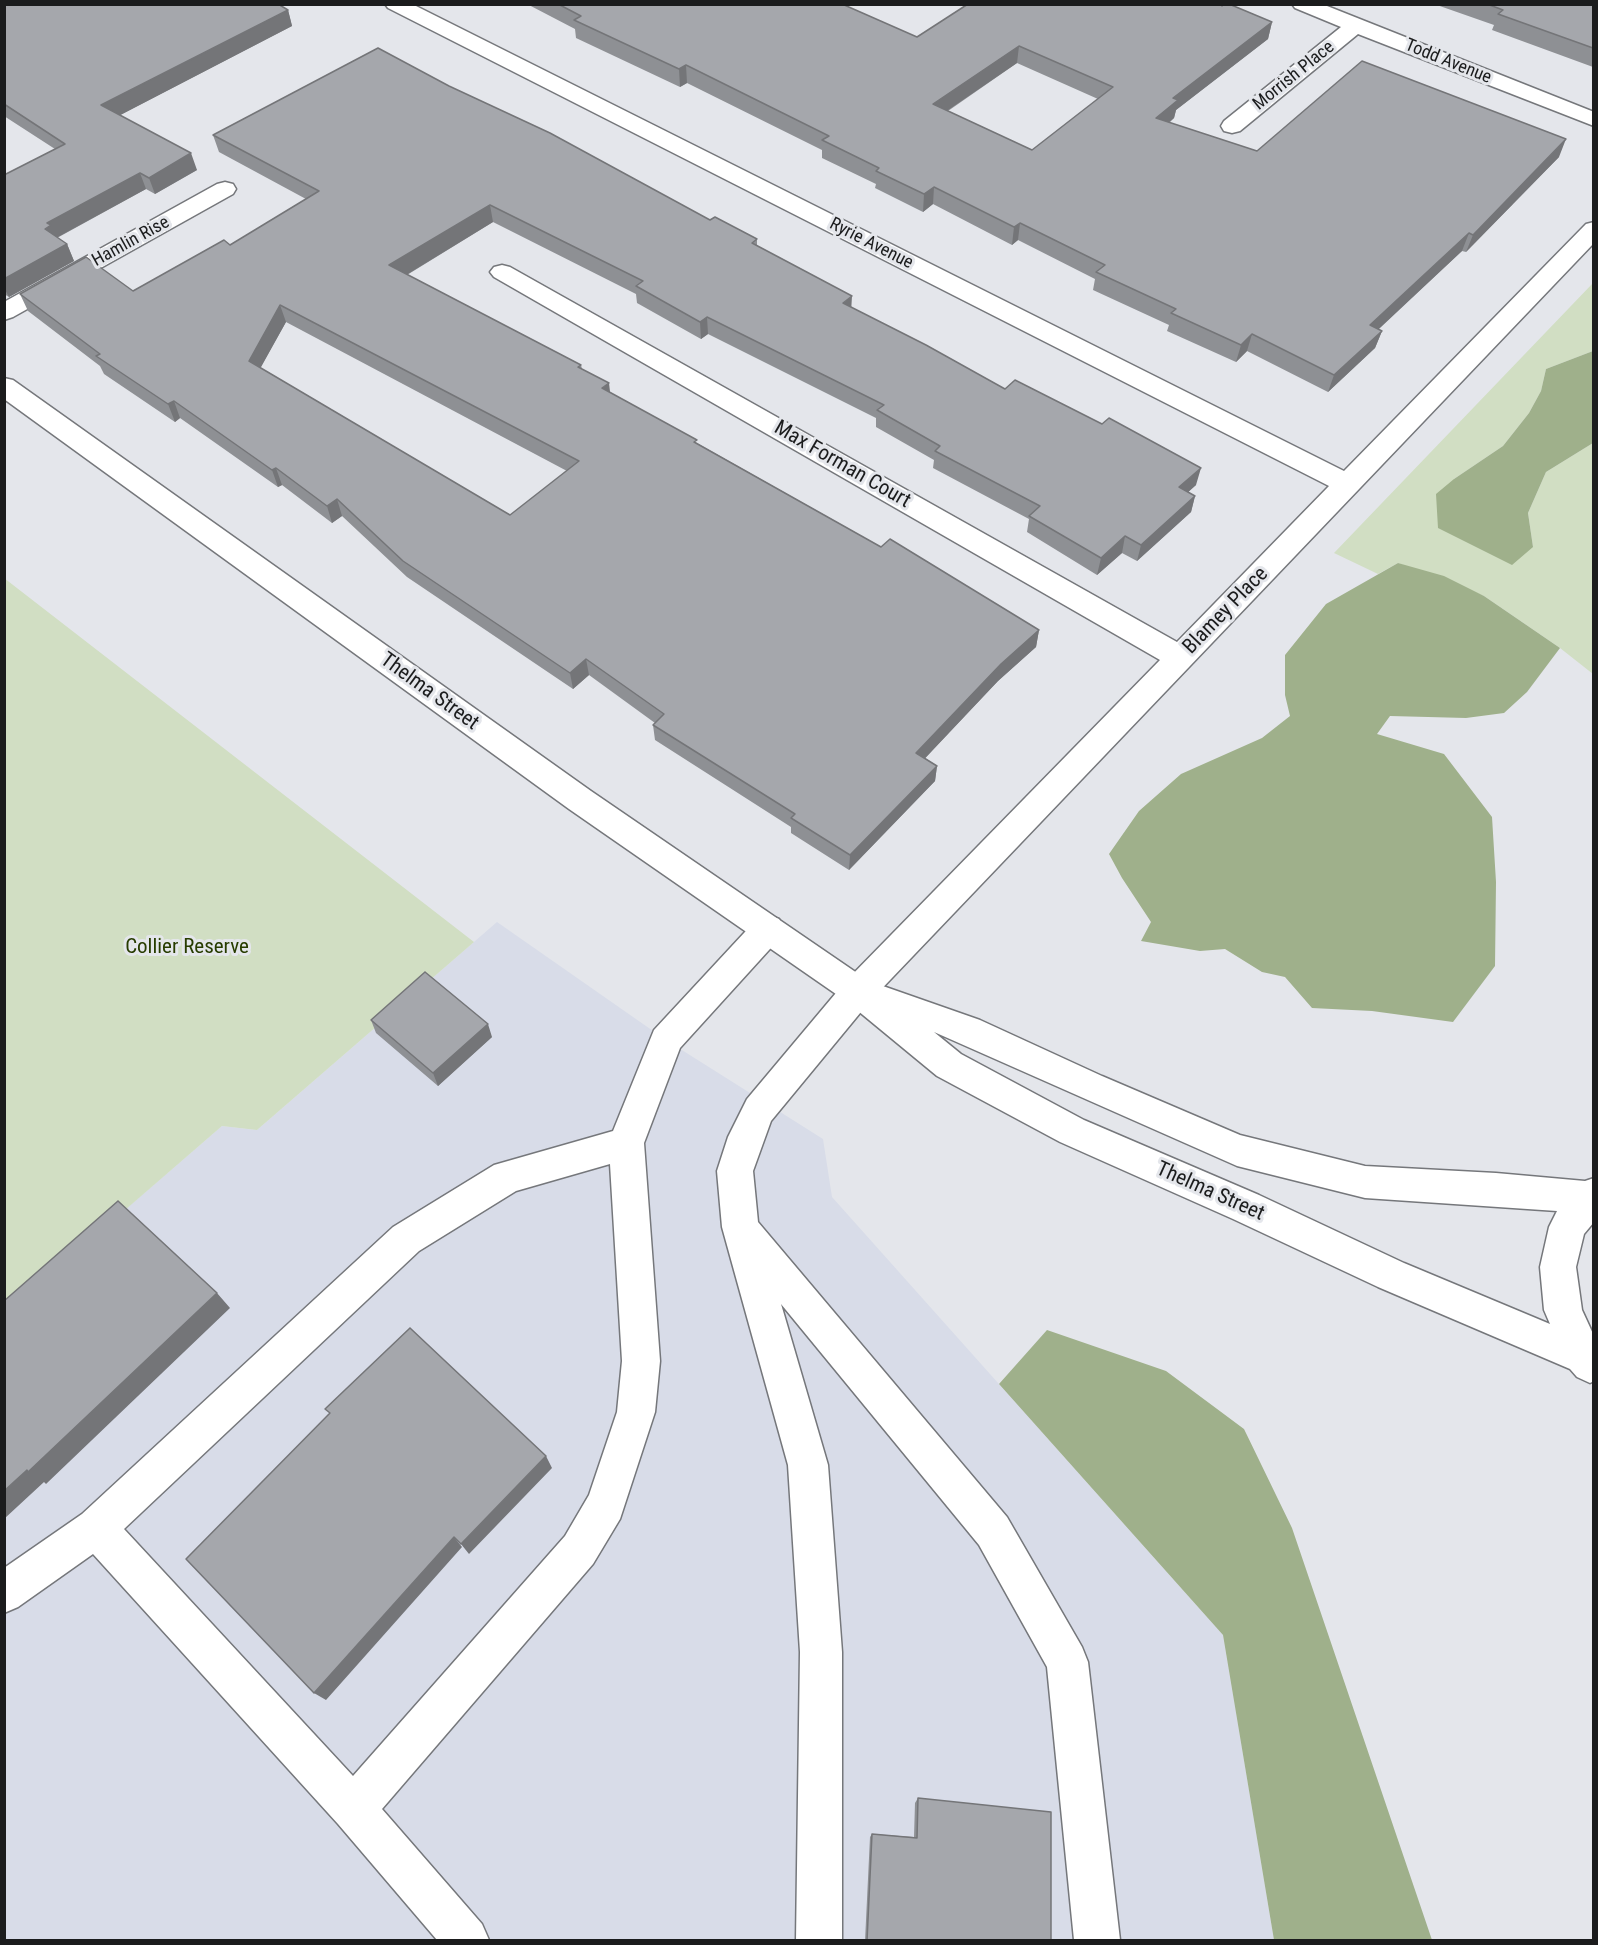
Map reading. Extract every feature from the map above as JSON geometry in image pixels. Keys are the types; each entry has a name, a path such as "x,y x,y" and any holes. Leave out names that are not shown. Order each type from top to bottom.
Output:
{"street":[{"name":"Ryrie Avenue","path":"395,4 1347,484"},
{"name":"Todd Avenue","path":"1302,4 1593,120"},
{"name":"Morrish Place","path":"1232,126 1355,25"},
{"name":"Hamlin Rise","path":"4,312 225,189"},
{"name":"Blamey Place","path":"819,1941 821,1652 808,1465 740,1227 735,1171 746,1137 759,1110 858,991 1593,230"},
{"name":"Max Forman Court","path":"502,272 1181,658"},
{"name":"Thelma Street","path":"4,386 571,794 858,991 949,1065 1072,1131 1588,1362"},
{"path":"353,1809 579,1550 606,1505 636,1412 641,1361 626,1143 666,1040 768,929"},
{"name":"Thelma Street","path":"858,991 968,1030 1090,1087 1237,1149 1365,1182 1592,1196"},
{"path":"4,1593 96,1528 406,1239 507,1177 626,1143"},
{"path":"1588,1362 1563,1310 1558,1267 1567,1227 1592,1196"},
{"path":"740,1227 993,1531 1067,1662 1097,1941"},
{"path":"96,1528 353,1809 466,1941"}],"shaded area":[{"path":"497,922 666,1040 823,1139 832,1197 1223,1635 1274,1940 5,1940 4,1314 222,1126 257,1130"}],"green space":[{"path":"1593,283 1593,351 1546,369 1541,391 1529,413 1503,446 1454,479 1533,547 1528,513 1546,472 1593,443 1593,674 1560,648 1484,596 1398,563 1378,574 1334,553"},
{"path":"1593,351 1593,443 1546,472 1528,513 1533,547 1512,565 1438,528 1436,494 1503,446 1529,413 1541,391 1546,369"},
{"path":"1398,563 1444,576 1484,596 1560,648 1527,692 1504,713 1466,718 1390,716 1377,734 1444,754 1492,817 1496,882 1495,966 1453,1022 1372,1011 1312,1008 1285,977 1262,972 1225,949 1200,951 1141,941 1151,922 1109,854 1139,811 1181,774 1262,738 1290,716 1285,695 1285,655 1326,604"},
{"name":"Collier Reserve","path":"4,578 474,942 257,1130 222,1126 5,1314"},
{"path":"1047,1330 1166,1371 1244,1429 1292,1528 1432,1940 1274,1940 1223,1635 999,1384"}],"building":[{"path":"4,4 278,4 288,10 101,105 191,153 149,178 140,173 47,223 51,225 45,229 67,244 4,279 4,175 65,144 4,104"},
{"path":"558,4 842,4 917,37 968,4 1219,4 1222,6 1229,4 1272,22 1173,98 1178,100 1156,118 1257,151 1362,61 1566,139 1473,235 1469,233 1370,325 1382,331 1334,375 1252,334 1241,345 1171,313 1176,309 1096,272 1105,265 1020,223 1014,227 934,187 924,194 876,171 879,168 822,140 829,136 686,65 679,69 574,20 581,16","holes":["1019,46 1113,87 1032,150 933,104"]},
{"path":"1487,4 1593,4 1593,48 1498,14 1503,10"},
{"path":"378,48 449,86 550,133 710,220 715,217 757,239 752,243 852,296 843,303 926,345 1005,389 1015,380 1102,424 1109,418 1201,468 1179,487 1195,496 1141,545 1125,536 1101,558 1029,516 1040,506 935,451 940,446 877,410 884,405 707,317 700,322 636,286 643,281 490,205 389,265 581,365 578,367 609,383 602,388 697,440 694,442 881,547 890,539 1039,630 1001,664 916,753 937,766 850,855 791,818 795,814 653,725 664,714 586,659 570,673 403,561 337,499 327,506 276,468 272,470 174,401 168,404 96,356 100,354 20,294 86,257 133,291 224,240 230,245 319,191 213,135","holes":["280,305 579,461 510,515 249,361"]},
{"path":"425,972 488,1024 433,1073 371,1020"},
{"path":"118,1201 217,1293 28,1472 27,1470 4,1491 4,1301"},
{"path":"410,1328 546,1456 461,1544 454,1537 314,1693 186,1559 330,1413 325,1409"},
{"path":"918,1798 1051,1812 1051,1941 867,1941 872,1834 917,1838"}]}
